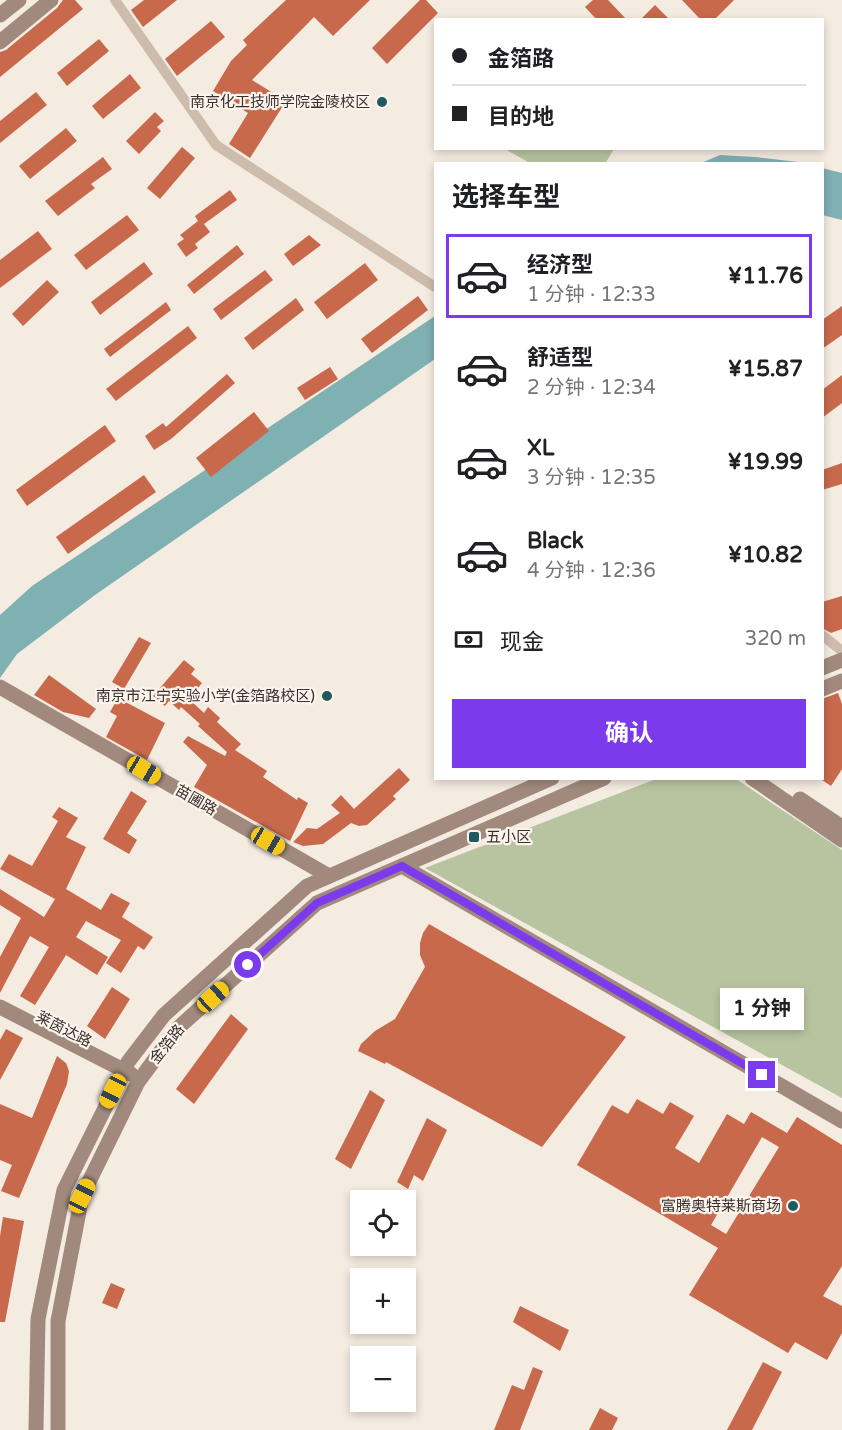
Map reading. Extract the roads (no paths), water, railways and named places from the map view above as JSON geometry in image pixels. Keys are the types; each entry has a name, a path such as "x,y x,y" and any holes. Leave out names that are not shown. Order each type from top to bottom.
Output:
{"main road":[{"path":"0,15 19,0"},
{"path":"0,42 51,0"},
{"path":"824,667 842,660"},
{"path":"824,688 842,681"},
{"name":"苗圃路","path":"0,687 329,876"},
{"name":"金箔路","path":"36,1430 38,1318 64,1190 125,1066 164,1015 307,886 547,780"},
{"name":"金箔路","path":"58,1430 58,1321 82,1196 141,1079 178,1028 317,903 599,780"},
{"path":"755,780 842,840"},
{"path":"773,780 842,827"},
{"path":"402,866 842,1121"},
{"name":"莱茵达路","path":"0,996 125,1066"},
{"path":"0,1007 125,1066 141,1079"}],"street":[{"path":"115,0 216,145 434,286"},
{"path":"824,637 842,651"}],"water":[{"path":"720,155 798,162 703,162"},
{"path":"824,168 842,173 842,220 824,216"},
{"path":"434,317 434,360 95,595 17,654 0,678 0,615 32,586"}],"place":[{"name":"南京化工技师学院金陵校区","path":"382,102"},
{"name":"南京市江宁实验小学(金箔路校区)","path":"327,696"},
{"name":"五小区","path":"474,837"},
{"name":"富腾奥特莱斯商场","path":"793,1206"}]}
